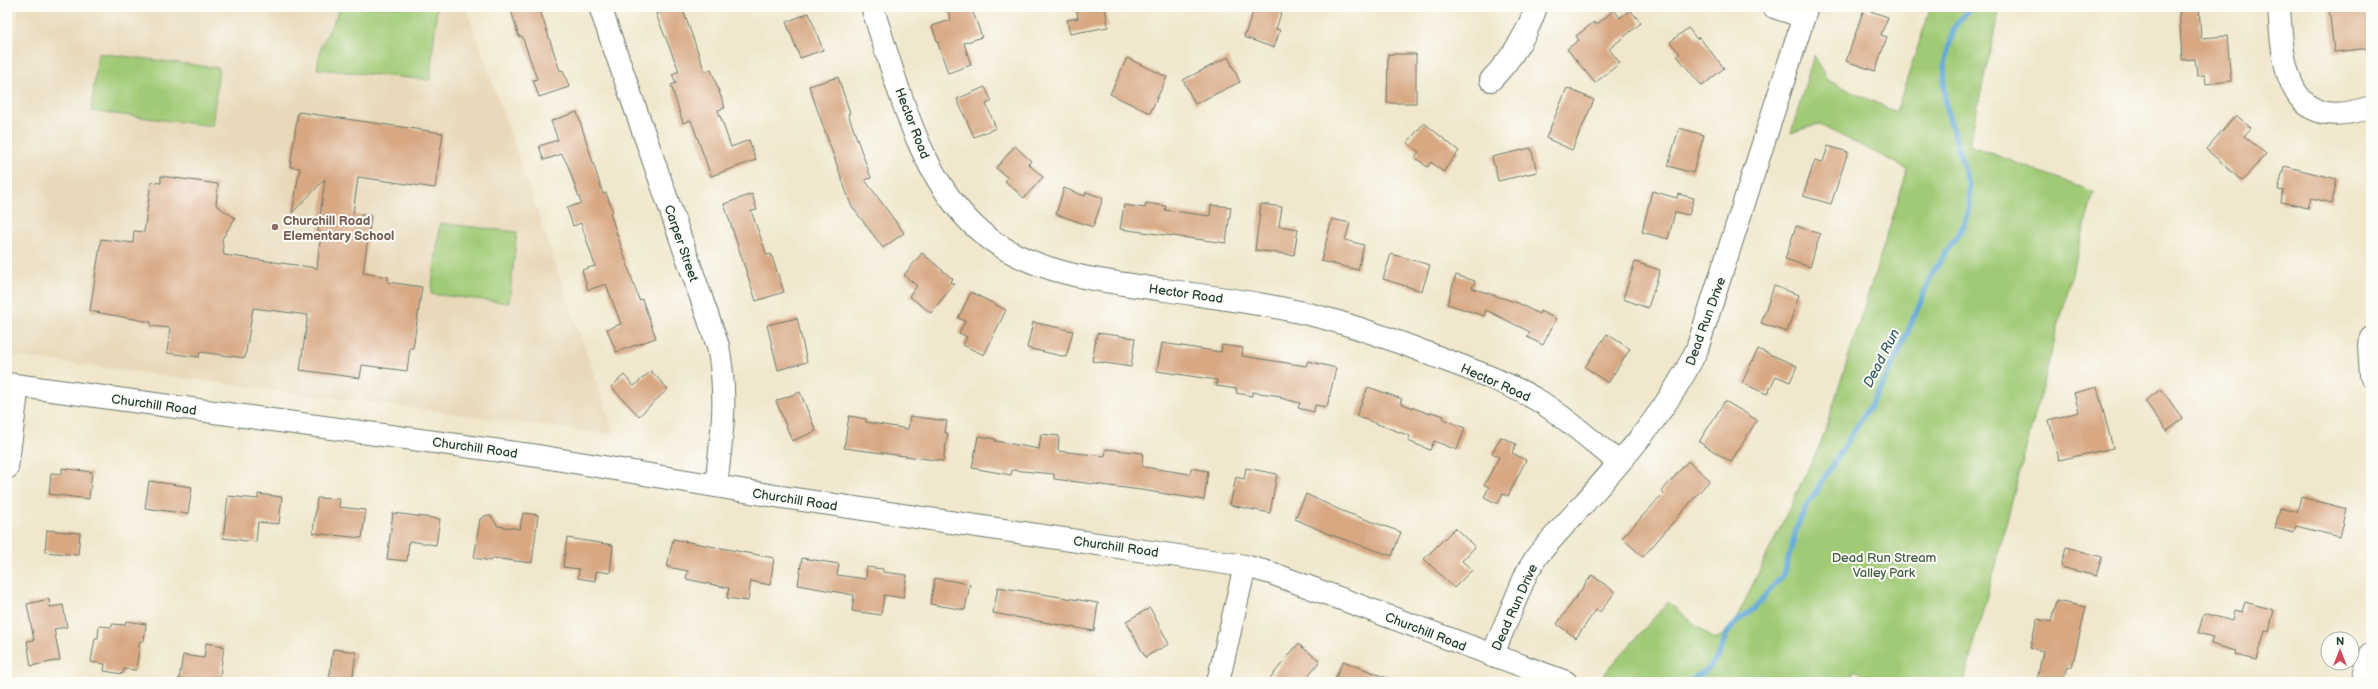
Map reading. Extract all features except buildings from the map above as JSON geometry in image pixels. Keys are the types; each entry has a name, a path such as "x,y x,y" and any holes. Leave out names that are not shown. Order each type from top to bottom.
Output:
{"street":[{"name":"Carper Street","path":"600,7 718,346 724,378 725,410 716,486"},
{"name":"Hector Road","path":"872,7 921,149 937,180 954,203 974,225 1000,245 1028,261 1058,272 1090,279 1267,305 1324,318 1375,334 1508,385 1527,395 1566,420 1618,462"},
{"path":"1491,80 1508,62 1522,42 1536,7"},
{"path":"1774,7 1806,12"},
{"path":"2279,7 2288,78 2296,93 2306,104 2320,112 2335,115 2349,114 2371,107"},
{"name":"Dead Run Drive","path":"1492,656 1527,572 1537,556 1665,407 1683,379 1697,349 1806,12"},
{"path":"2370,341 2371,376"},
{"name":"Churchill Road","path":"12,385 538,456 716,486 1245,566 1271,573 1492,656 1566,682"},
{"path":"7,468 12,385"},
{"path":"1218,682 1245,566"},
{"path":"2362,682 2371,653"}],"shaded area":[{"name":"Churchill Road Elementary School","path":"19,7 466,7 615,435 7,355 7,98"}],"green space":[{"path":"341,7 437,7 430,80 317,69 321,47"},
{"name":"Dead Run Stream Valley Park","path":"1931,7 2000,7 1969,145 2094,192 1964,682 1876,682 1855,670 1847,682 1602,682 1605,673 1668,602 1714,640 1731,630 1822,440 1908,169 1818,124 1791,133 1814,55 1827,80 1896,112"},
{"path":"98,53 219,68 212,126 91,111"},
{"path":"440,223 517,232 509,303 431,294"}],"waterway":[{"name":"Dead Run","path":"1688,682 1708,669 1720,653 1726,635 1737,621 1754,609 1784,574 1797,527 1806,507 1880,390 1901,348 1932,274 1964,225 1970,206 1969,185 1946,107 1944,81 1946,56 1955,26 1971,7"}],"place":[{"name":"Churchill Road Elementary School","path":"275,227"}]}
